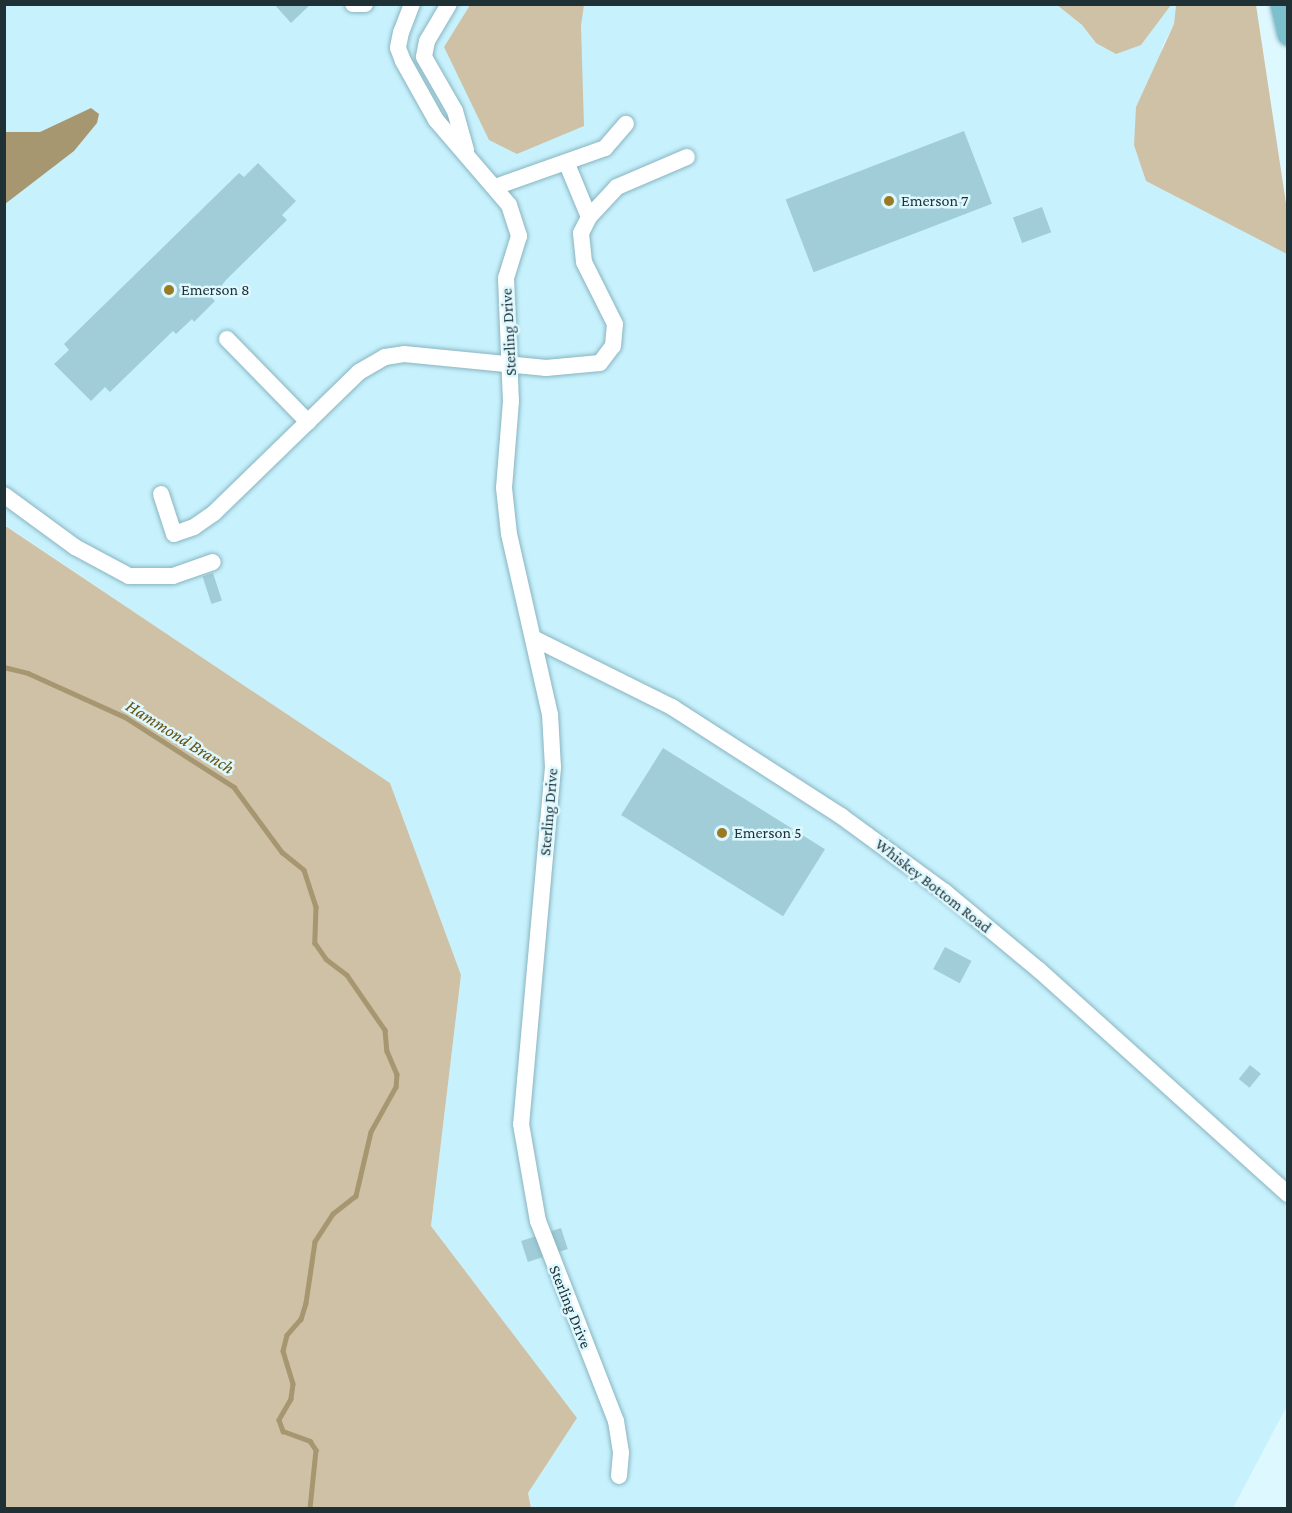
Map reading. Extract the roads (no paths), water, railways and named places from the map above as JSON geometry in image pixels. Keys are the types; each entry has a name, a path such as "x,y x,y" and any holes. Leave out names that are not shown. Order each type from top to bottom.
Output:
{"main road":[{"path":"1282,4 1287,34"}],"street":[{"path":"353,4 365,4"},
{"name":"Sterling Drive","path":"412,4 400,32 398,48 403,61 424,103 509,205 519,236 506,278 511,363 504,488 509,534 535,639 550,714 553,767 522,1080 521,1124 538,1221 616,1421 621,1453 619,1476"},
{"name":"Sterling Drive","path":"449,4 427,40 424,57 455,111 467,154"},
{"path":"495,187 567,164 605,148 626,124"},
{"path":"161,494 174,534 194,527 359,372 385,357 404,354 569,367 600,363 608,356 615,324 579,248 580,233 589,217 617,187 687,157"},
{"path":"567,164 589,217"},
{"path":"227,339 308,422"},
{"path":"4,495 75,547 129,576 173,576 213,562"},
{"name":"Whiskey Bottom Road","path":"535,639 672,707 851,823 945,892 1039,970 1287,1194"}],"waterway":[{"name":"Hammond Branch","path":"4,667 28,673 125,717 234,787 282,852 304,870 316,907 315,943 326,959 347,975 385,1030 387,1051 397,1074 396,1087 371,1132 356,1196 333,1214 315,1242 306,1303 301,1319 287,1335 283,1351 293,1384 291,1399 279,1420 283,1431 310,1441 316,1450 310,1508"}],"place":[{"name":"Emerson 7","path":"889,201"},
{"name":"Emerson 8","path":"169,290"},
{"name":"Emerson 5","path":"722,833"}]}
